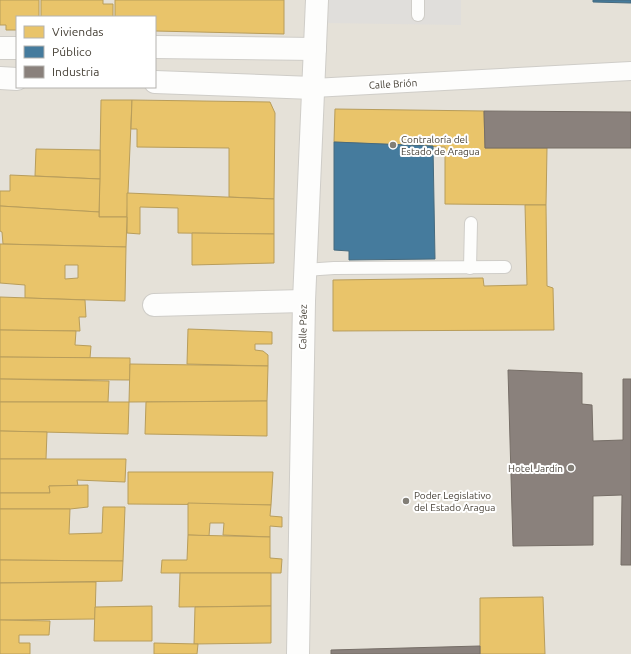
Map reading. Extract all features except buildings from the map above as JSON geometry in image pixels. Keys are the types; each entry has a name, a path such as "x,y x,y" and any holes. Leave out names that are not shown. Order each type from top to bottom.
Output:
{"street":[{"name":"Calle Páez","path":"298,654 304,301 314,49 318,0"},
{"path":"156,47 314,49"},
{"path":"0,48 16,48"},
{"name":"Calle Brión","path":"156,82 313,88 631,71"},
{"path":"0,78 16,79"},
{"path":"154,305 304,301"}],"lane":[{"path":"418,0 418,15"},
{"path":"470,268 471,222"},
{"path":"305,270 334,268 505,267"}],"shaded area":[{"path":"0,0 631,0 631,654 0,654"},
{"path":"326,0 461,0 461,25 324,23"}],"place":[{"name":"Contraloría del Estado de Aragua","path":"393,145"},
{"name":"Hotel Jardin","path":"571,468"},
{"name":"Poder Legislativo del Estado Aragua","path":"406,501"}]}
